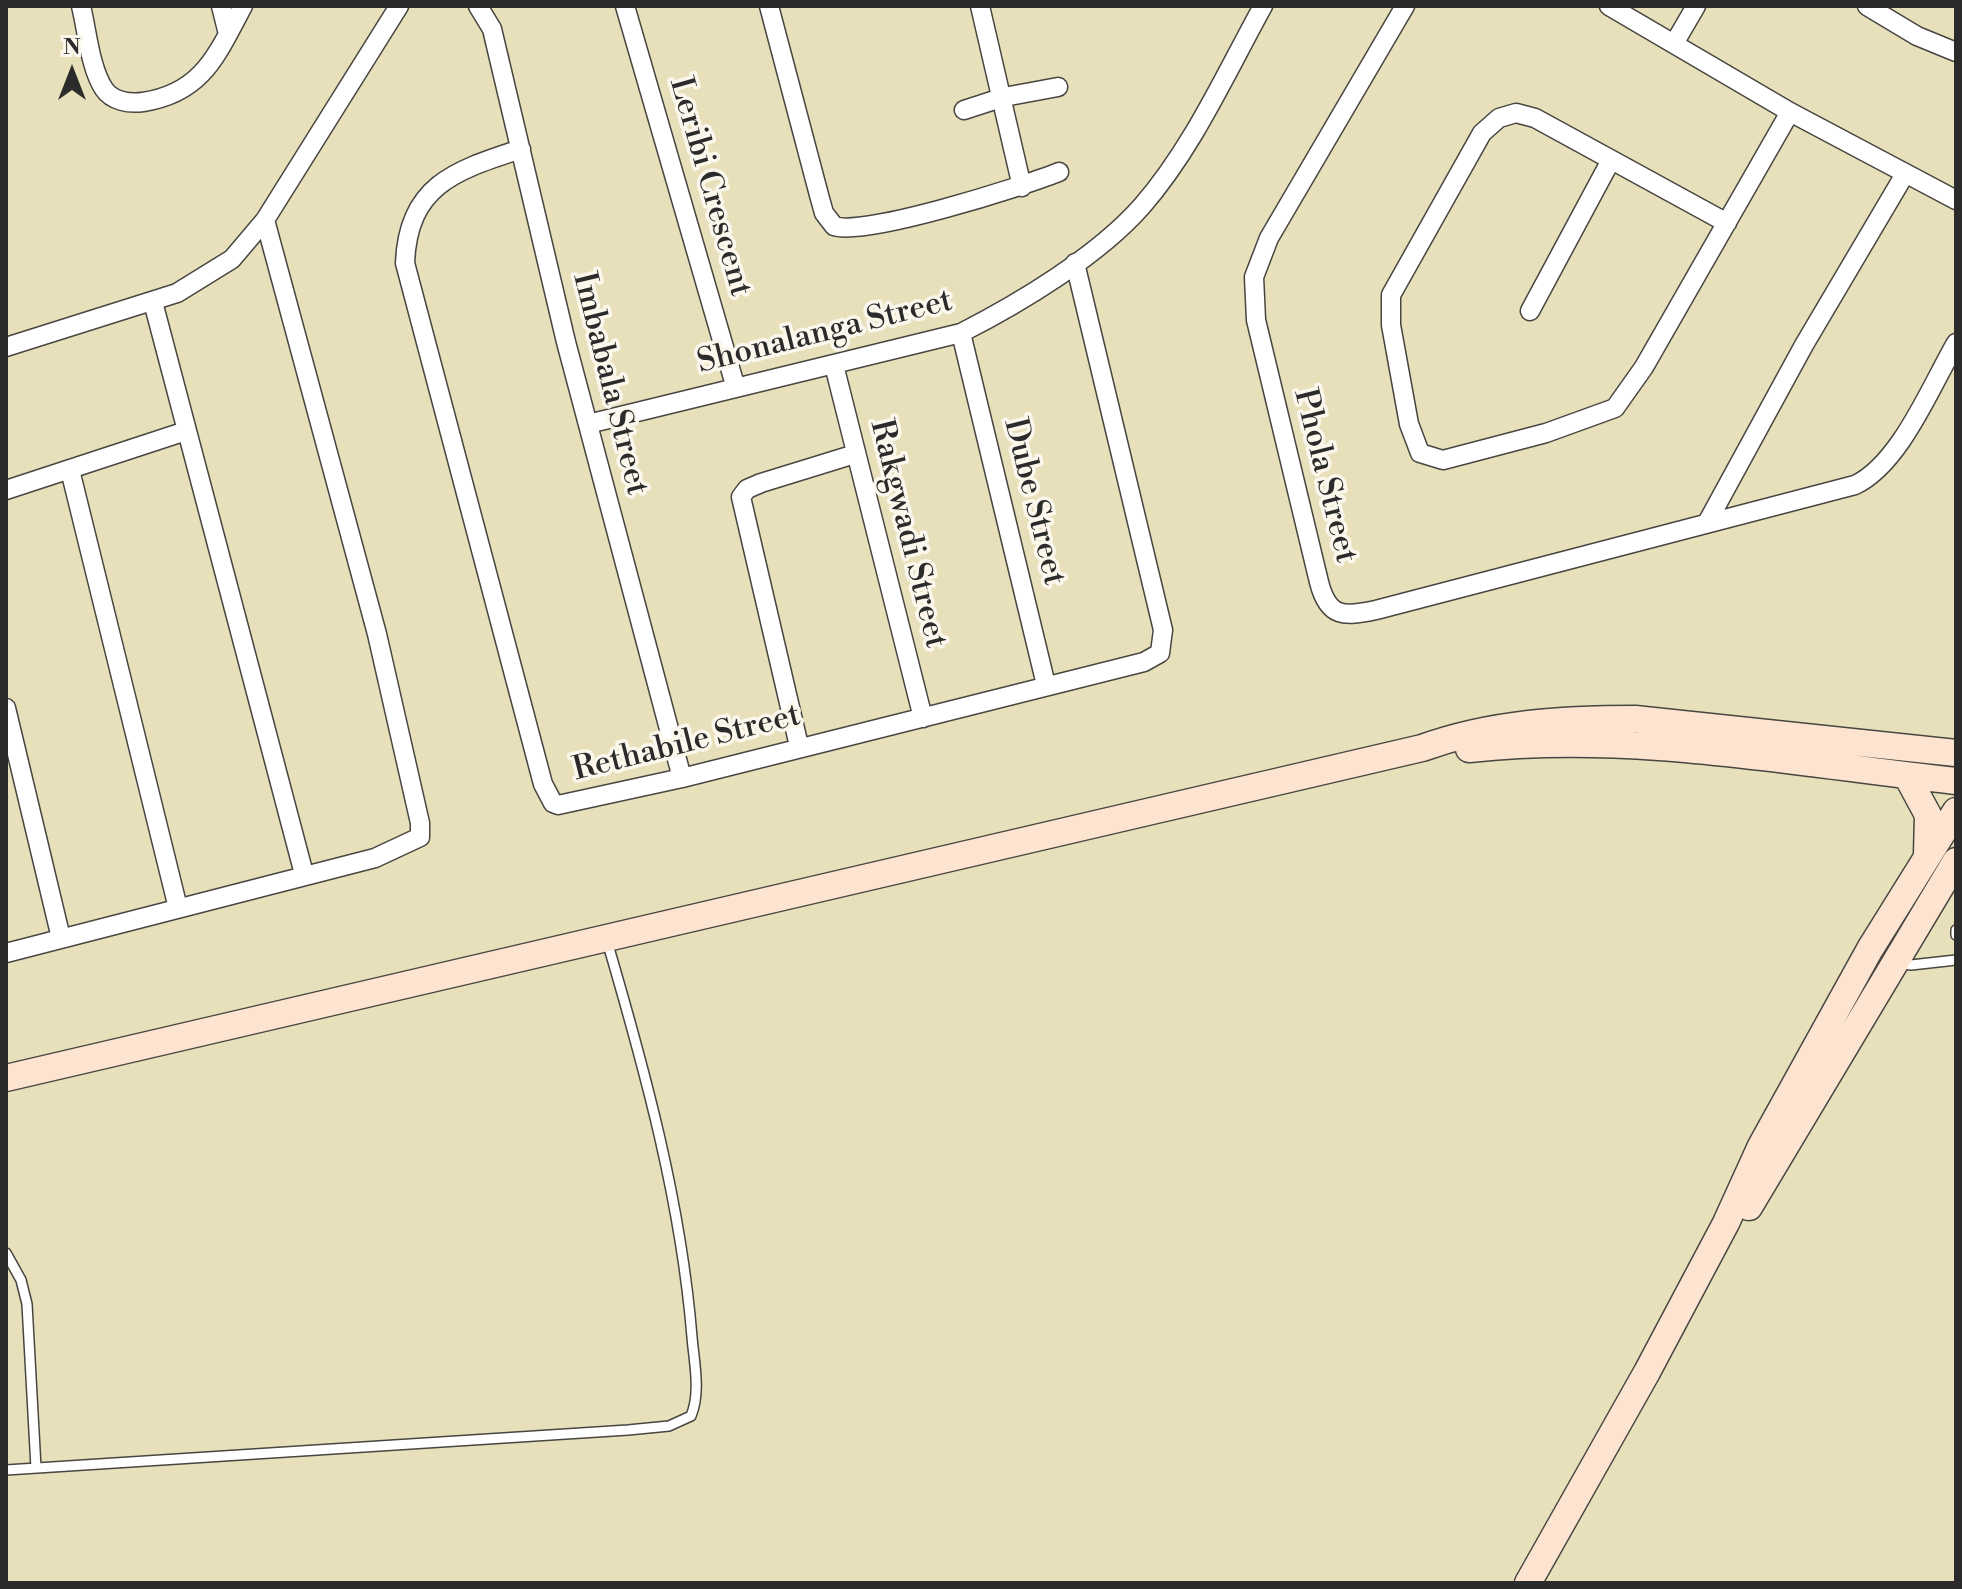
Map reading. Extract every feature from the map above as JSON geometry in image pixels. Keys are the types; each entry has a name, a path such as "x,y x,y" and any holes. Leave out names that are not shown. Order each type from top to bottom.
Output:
{"main road":[{"path":"6,1078 1422,748 1465,734 1515,725 1635,719 1956,753"},
{"path":"1422,748 1457,750 1535,742 1664,745 1956,781"},
{"path":"1907,776 1928,815 1927,858"},
{"path":"1528,1583 1581,1494 1726,1223 1761,1146 1798,1078 1870,949 1956,811"},
{"path":"1726,1223 1745,1212 1764,1184 1956,861"}],"street":[{"path":"81,6 104,89 127,102 183,91 215,58 243,6"},
{"path":"221,6 228,34"},
{"path":"6,347 153,302 177,293 220,268 265,220 399,6"},
{"name":"Imbabala Street","path":"478,6 492,29 588,424 682,778"},
{"name":"Leribi Crescent","path":"625,6 735,385"},
{"path":"769,6 824,213 834,226 850,229 881,223 1022,187 1059,172"},
{"path":"980,6 1004,97 1022,187"},
{"name":"Shonalanga Street","path":"588,424 735,385 834,365 961,333 1075,263 1119,229 1169,170 1263,6"},
{"name":"Phola Street","path":"1405,6 1269,238 1254,277 1256,320 1326,603 1344,614 1376,610 1708,521 1831,492 1875,474 1890,456 1956,343"},
{"path":"1609,6 1790,112 1956,200"},
{"path":"1675,42 1696,6"},
{"path":"1867,6 1948,51 1956,52"},
{"path":"964,110 1004,97 1058,87"},
{"path":"1727,223 1523,114 1499,118 1482,133 1391,295 1391,325 1409,424 1423,456 1443,460 1546,433 1615,408 1638,377 1727,223 1790,112"},
{"name":"Rethabile Street","path":"521,149 467,167 443,179 412,224 406,241 405,263 549,798 553,803 565,805 682,778 799,746 1144,662 1160,653 1165,638 1075,263"},
{"path":"1530,311 1611,160"},
{"path":"1708,521 1804,345 1905,174"},
{"path":"6,953 388,853 416,841 422,832 377,634 265,220"},
{"path":"153,302 304,874"},
{"name":"Dube Street","path":"961,333 1046,685"},
{"name":"Rakgwadi Street","path":"834,365 923,718"},
{"path":"6,490 186,431"},
{"path":"799,746 748,540 741,497 747,489 761,483 855,454"},
{"path":"70,470 178,908"},
{"path":"6,708 61,938"}],"lane":[{"path":"6,1470 628,1430 669,1426 691,1416 696,1386 679,1224 631,1022 606,938"},
{"path":"1894,961 1911,965 1956,960"},
{"path":"6,1253 21,1280 27,1304 36,1468"}]}
